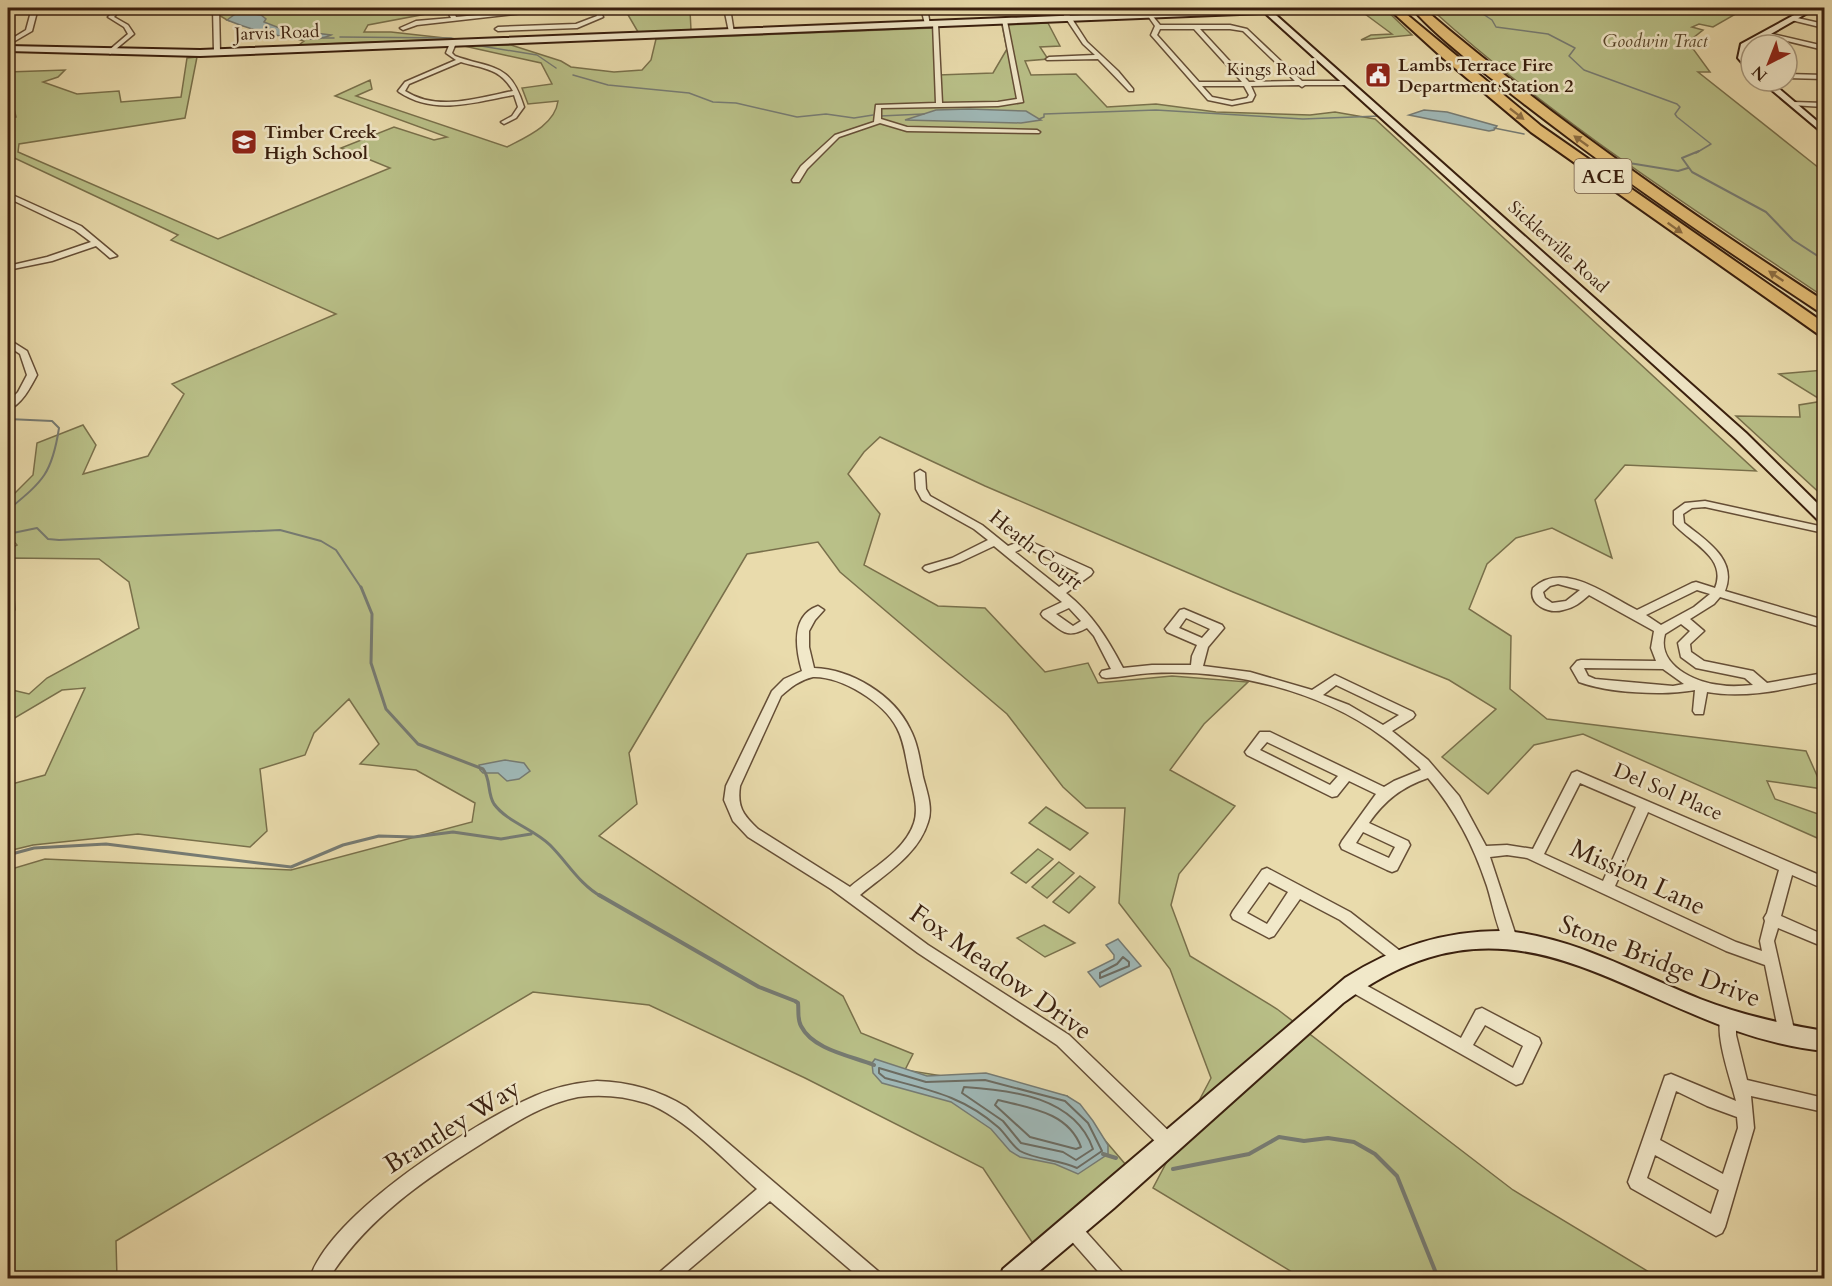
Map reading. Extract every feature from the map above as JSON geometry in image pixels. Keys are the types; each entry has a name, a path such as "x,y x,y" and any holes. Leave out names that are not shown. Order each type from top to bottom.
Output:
{"highway":[{"name":"ACE","path":"1393,8 1536,129 1824,330"},
{"name":"ACE","path":"1417,8 1567,132 1824,308"}],"street":[{"path":"8,43 28,31 35,8"},
{"path":"216,8 217,52"},
{"path":"448,8 454,19"},
{"path":"403,28 454,19 566,8"},
{"path":"498,29 584,25 600,17 597,10 591,8"},
{"path":"727,8 728,19 725,21 728,32"},
{"path":"924,8 932,24 939,104"},
{"path":"1062,8 1085,43 1116,72 1131,90"},
{"path":"1766,33 1812,8"},
{"name":"Jarvis Road","path":"8,49 217,52 1151,16 1265,9"},
{"name":"Sicklerville Road","path":"1265,9 1741,436 1824,518"},
{"path":"110,52 131,34 126,26 111,17 115,12"},
{"path":"495,41 499,14"},
{"path":"1151,16 1158,27"},
{"path":"1793,19 1824,26"},
{"path":"879,121 876,110 883,104 1019,102 1022,99 1004,21"},
{"path":"1158,27 1230,27 1245,30 1302,85"},
{"path":"1158,27 1154,33 1155,37 1210,99 1232,103 1251,99 1248,84 1196,28"},
{"path":"1799,42 1824,48"},
{"path":"453,43 450,54 460,60 504,72 521,108 514,117 504,122"},
{"path":"1049,59 1099,57"},
{"path":"460,60 407,83 401,91 422,100 448,104 515,93"},
{"path":"1799,76 1824,77"},
{"name":"Kings Road","path":"1196,84 1346,83"},
{"path":"1780,93 1824,131"},
{"path":"1793,104 1824,105"},
{"path":"796,180 837,136 879,121 907,129 1037,132"},
{"path":"8,195 69,223 113,255"},
{"path":"8,268 49,259 97,243"},
{"path":"8,342 24,353 32,375 22,393 8,407"},
{"name":"Heath Court","path":"920,473 921,489 926,498 966,519 1071,602 1102,639 1113,673 1197,668"},
{"path":"1824,530 1704,504 1685,506 1678,513 1679,524 1706,546 1720,563 1723,580 1717,597 1701,609 1661,630 1656,642 1666,665 1673,671 1702,685 1724,692 1824,678"},
{"path":"929,568 956,560 995,541"},
{"path":"1007,551 1025,543 1088,572 1060,592"},
{"path":"1637,615 1696,586 1824,624"},
{"path":"1587,590 1661,630"},
{"path":"1071,602 1047,614 1072,631 1089,622"},
{"path":"818,610 807,620 802,632 802,645 809,674 826,673 846,677 858,683 896,716 905,731 922,803 921,823 907,845 850,895"},
{"path":"1680,618 1698,631 1684,643 1685,654 1700,665 1749,674 1764,688"},
{"path":"1204,643 1199,650 1197,668 1252,677 1314,695 1382,731 1430,772 1456,802 1484,852 1510,939"},
{"path":"1666,665 1590,663 1581,664 1577,668 1583,679 1594,683 1673,690 1702,685"},
{"name":"Fox Meadow Drive","path":"809,674 787,684 776,694 736,778 731,800 736,815 746,827 850,895 923,949 1063,1040 1170,1144"},
{"path":"1314,695 1335,679 1408,715 1382,731"},
{"path":"1699,711 1702,685"},
{"path":"1346,775 1332,792 1251,752 1265,735 1383,792"},
{"path":"1361,825 1383,792 1402,781 1430,772"},
{"name":"Del Sol Place","path":"1536,856 1577,776 1824,883"},
{"path":"1607,888 1644,805"},
{"name":"Mission Lane","path":"1484,852 1515,851 1536,856 1731,947 1770,960"},
{"path":"1787,867 1767,933 1770,960 1787,1034"},
{"path":"1298,890 1345,916 1399,958"},
{"path":"1771,918 1824,941"},
{"name":"Stone Bridge Drive","path":"1012,1278 1073,1230 1208,1108 1353,984 1399,958 1429,948 1463,941 1510,939 1548,945 1728,1018 1787,1034 1824,1041"},
{"path":"1353,984 1464,1047"},
{"path":"1728,1018 1728,1035 1745,1112 1743,1142 1716,1227 1637,1182 1671,1081 1713,1101 1745,1112"},
{"path":"1740,1086 1824,1105"},
{"name":"Brantley Way","path":"319,1278 334,1254 356,1227 379,1203 409,1180 515,1113 542,1100 597,1088 624,1091 670,1107 873,1278"},
{"path":"1650,1144 1729,1186"},
{"path":"666,1278 770,1189"},
{"path":"1073,1230 1116,1278"}],"green space":[{"path":"179,8 438,8 442,11 368,25 364,32 391,32 454,39 299,45 304,41 227,20 209,9"},
{"path":"624,8 690,10 691,30 638,32"},
{"path":"1357,8 1384,8 1412,35 1361,40 1371,35 1392,34"},
{"name":"Goodwin Tract","path":"1430,8 1723,8 1741,11 1713,27 1699,24 1692,27 1703,30 1688,42 1710,72 1698,72 1824,172 1824,297 1672,195 1572,124 1476,48"},
{"path":"1048,23 1060,46 1040,47 1048,59 1025,61 1031,75 1076,74 1107,107 1156,104 1216,112 1310,115 1335,112 1375,119 1756,471 1625,465 1595,500 1612,558 1552,528 1516,538 1487,564 1469,609 1511,636 1510,689 1547,719 1806,751 1823,789 1767,781 1775,799 1824,816 1824,841 1583,734 1534,745 1488,794 1442,757 1496,709 1449,680 1233,592 985,486 880,437 864,452 848,474 880,514 864,565 938,606 985,608 1045,672 1088,663 1098,683 1172,676 1248,682 1204,724 1170,770 1235,806 1179,874 1171,905 1190,956 1277,1009 1513,1190 1659,1278 1302,1278 1153,1188 1211,1078 1170,969 1119,903 1125,808 1086,808 1063,787 1007,714 840,572 818,542 747,554 629,753 637,804 599,836 843,996 861,1033 913,1054 905,1070 1067,1096 1126,1165 1034,1245 983,1168 805,1078 649,1005 533,992 116,1241 117,1278 8,1278 8,870 45,859 291,870 472,822 475,803 416,770 360,764 379,744 349,699 314,733 305,755 260,769 267,831 250,847 138,834 33,845 8,851 8,785 45,775 85,688 62,690 8,722 8,689 29,694 47,678 139,628 129,582 99,559 11,558 15,610 8,615 8,550 17,545 8,535 8,500 33,475 37,443 83,425 96,445 83,474 148,456 184,394 172,384 336,314 171,240 178,235 8,155 8,137 12,135 8,132 8,119 16,117 8,85 8,72 65,70 58,77 43,82 77,94 119,91 121,102 181,97 187,58 197,57 185,118 19,144 18,152 218,239 390,168 341,148 394,127 434,140 447,137 335,96 370,80 372,89 356,96 507,147 546,123 556,109 558,101 528,104 522,88 552,84 541,63 464,46 511,45 561,61 571,67 614,72 642,70 651,60 656,39 933,28 938,75 993,73 1007,49 1002,25"},
{"path":"1824,370 1824,497 1736,416 1800,417 1799,405 1823,401 1779,374"},
{"path":"1046,807 1088,833 1070,850 1029,823"},
{"path":"1038,849 1053,859 1026,883 1011,873"},
{"path":"1059,862 1074,873 1047,898 1032,887"},
{"path":"1080,876 1095,887 1069,913 1053,902"},
{"path":"1044,925 1075,943 1045,957 1017,938"}],"water":[{"path":"238,12 261,15 266,19 264,22 282,29 331,35 308,39 279,36 227,20"},
{"path":"936,110 1026,111 1041,120 1021,123 905,120"},
{"path":"1424,110 1447,112 1497,126 1494,130 1489,131 1409,115"},
{"path":"505,760 524,763 530,771 519,779 507,781 498,773 483,773 480,770 479,765"},
{"path":"1118,939 1141,966 1100,987 1088,972 1114,959 1114,955 1106,945"},
{"path":"875,1059 927,1076 986,1073 1067,1096 1080,1104 1093,1121 1108,1145 1108,1154 1078,1174 1055,1164 1020,1157 1010,1151 991,1129 951,1102 882,1083 873,1073 872,1063"}],"waterway":[{"path":"1474,8 1492,20 1496,27 1548,34 1575,48 1569,56 1584,70 1677,104 1680,107 1675,114 1677,117 1711,144 1696,153"},
{"path":"222,10 241,13"},
{"path":"340,37 451,38 463,41"},
{"path":"323,38 334,38"},
{"path":"475,45 537,55 556,68"},
{"path":"573,75 608,85 689,93 713,102 736,103 797,117 826,114 854,118 873,115"},
{"path":"1039,119 1044,117 1044,114 1156,110 1303,119 1379,116"},
{"path":"880,116 924,114"},
{"path":"1494,128 1524,134"},
{"path":"1699,151 1682,158 1692,172 1766,212 1793,240 1824,260"},
{"path":"1623,162 1678,171 1688,168"},
{"path":"8,419 52,421 59,428 49,467 38,483 8,510"},
{"path":"8,534 37,528 48,539 59,540 280,530 321,541 336,550 362,588"},
{"path":"362,588 372,614 371,663 386,709 418,744 483,769 490,795 499,810 544,839 580,880 602,897"},
{"path":"8,855 34,848 106,844 291,867 343,845 379,836 414,837 453,832 501,839 531,834"},
{"path":"599,895 759,987 795,1001 798,1003 801,1026 814,1041 824,1047 874,1065"},
{"path":"1173,1169 1249,1154 1279,1137 1304,1141 1328,1138 1354,1142 1375,1154 1397,1176 1438,1278"},
{"path":"1103,1154 1116,1158"}],"place":[{"name":"Lambs Terrace Fire Department Station 2","path":"1378,75"},
{"name":"Timber Creek High School","path":"244,142"}]}
